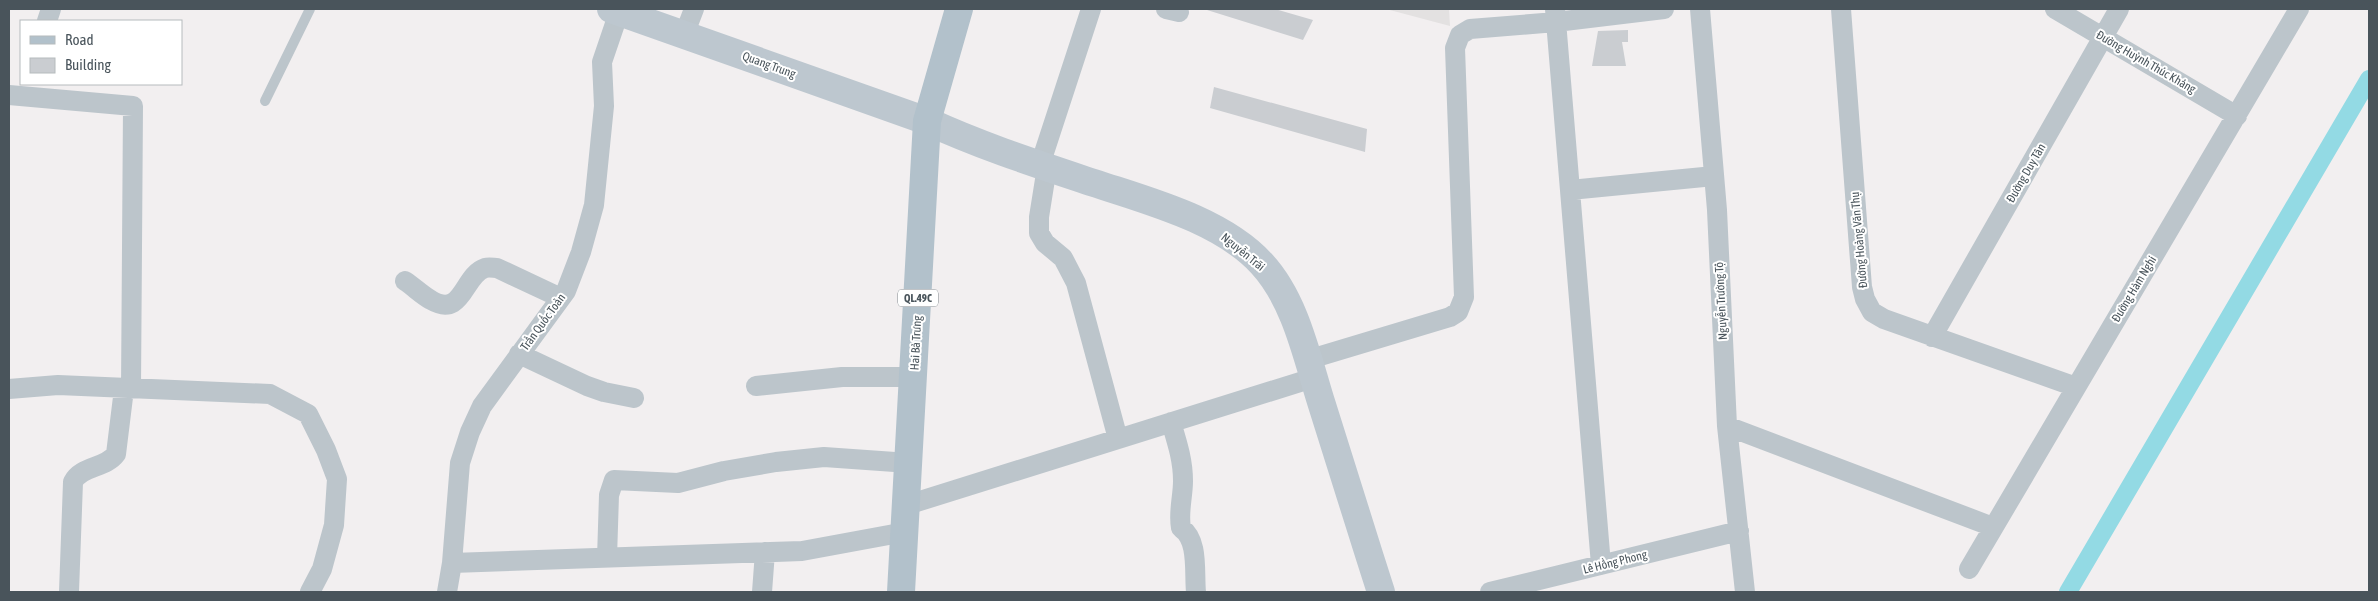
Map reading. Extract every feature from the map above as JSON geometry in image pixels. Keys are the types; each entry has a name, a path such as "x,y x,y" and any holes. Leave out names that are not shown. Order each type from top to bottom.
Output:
{"main road":[{"name":"Hai Bà Trưng","path":"901,592 928,122 959,9"}],"street":[{"path":"684,35 694,9"},
{"path":"1091,9 1043,166 1039,233 1045,243 1063,258 1076,284 1118,439"},
{"path":"906,505 1171,422 1450,317 1458,312 1464,297 1455,48 1456,41 1460,35 1470,29 1556,15 1664,9"},
{"name":"Nguyễn Trường Tộ","path":"1700,9 1714,176 1727,426 1745,592"},
{"name":"Đường Hoàng Văn Thụ","path":"1841,9 1862,287 1865,299 1872,312 1884,319 1932,338 2076,387"},
{"name":"Đường Huỳnh Thúc Kháng","path":"2055,9 2237,116"},
{"name":"Đường Duy Tân","path":"1932,338 2119,9"},
{"name":"Đường Hàm Nghi","path":"1969,569 2299,9"},
{"name":"Quang Trung","path":"616,10 928,122"},
{"name":"Trần Quốc Toản","path":"447,592 452,563 460,463 470,432 482,406 566,291 582,252 594,206 604,106 602,62 616,10"},
{"path":"1556,15 1601,565"},
{"path":"19,92 133,106 128,389 116,454 112,459 78,475 73,482 69,592"},
{"name":"Nguyễn Trãi","path":"928,122 975,143 1157,204 1211,227 1238,244 1261,263 1282,289 1310,369 1381,592"},
{"path":"1570,190 1714,176"},
{"path":"406,281 432,301 448,304 454,303 459,298 479,272 486,268 497,268 561,298"},
{"path":"520,354 587,386 604,392 634,398"},
{"path":"756,386 842,377 914,377"},
{"path":"9,389 58,385 270,394 308,414 337,479 334,525 322,569 310,592"},
{"path":"1171,422 1181,460 1183,490 1180,518 1181,528 1188,533 1192,543 1196,592"},
{"path":"1727,426 1993,527"},
{"path":"607,558 609,495 614,480 678,483 724,471 776,462 824,458 909,463"},
{"path":"452,563 765,552 827,547 905,532"},
{"name":"Lê Hồng Phong","path":"1503,591 1739,532"},
{"path":"762,592 765,552"}],"lane":[{"path":"266,101 310,9"}],"shaded area":[{"path":"1386,9 1449,9 1450,26"}],"building":[{"path":"1207,9 1275,9 1313,20 1303,40"},
{"path":"1628,30 1628,42 1622,42 1626,66 1592,66 1598,31"},
{"path":"1214,87 1367,129 1365,152 1210,108"}],"waterway":[{"path":"2068,592 2369,79"}]}
